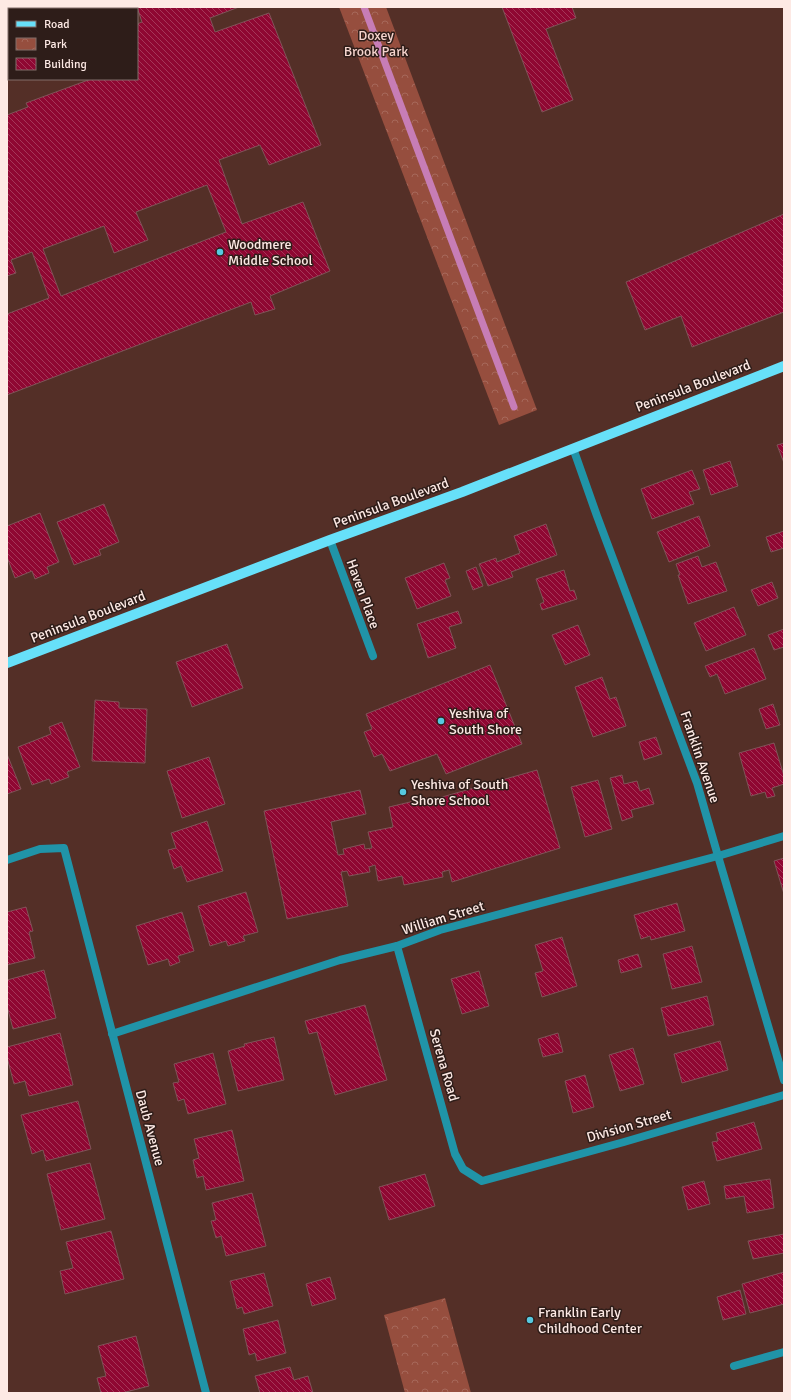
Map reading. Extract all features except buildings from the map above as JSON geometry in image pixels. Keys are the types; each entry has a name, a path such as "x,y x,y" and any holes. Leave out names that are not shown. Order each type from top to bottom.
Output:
{"main road":[{"name":"Peninsula Boulevard","path":"7,663 330,540 462,492 784,366"}],"street":[{"name":"Franklin Avenue","path":"573,448 697,783 784,1080"},
{"name":"Haven Place","path":"330,540 373,656"},
{"name":"William Street","path":"112,1034 340,960 397,946 440,930 718,856 784,836"},
{"name":"Daub Avenue","path":"7,860 40,849 64,848 206,1393"},
{"name":"Serena Road","path":"397,946 455,1154 463,1169 482,1181"},
{"name":"Division Street","path":"482,1181 784,1096"},
{"path":"734,1366 784,1352"}],"green space":[{"path":"7,7 30,7 8,8 7,53"},
{"name":"Doxey Brook Park","path":"339,7 386,7 537,410 499,425"},
{"path":"445,1298 471,1393 405,1393 384,1315"}],"waterway":[{"path":"364,7 514,407"}],"place":[{"name":"Woodmere Middle School","path":"220,252"},
{"name":"Yeshiva of South Shore","path":"441,721"},
{"name":"Yeshiva of South Shore School","path":"403,792"},
{"name":"Franklin Early Childhood Center","path":"530,1320"}]}
